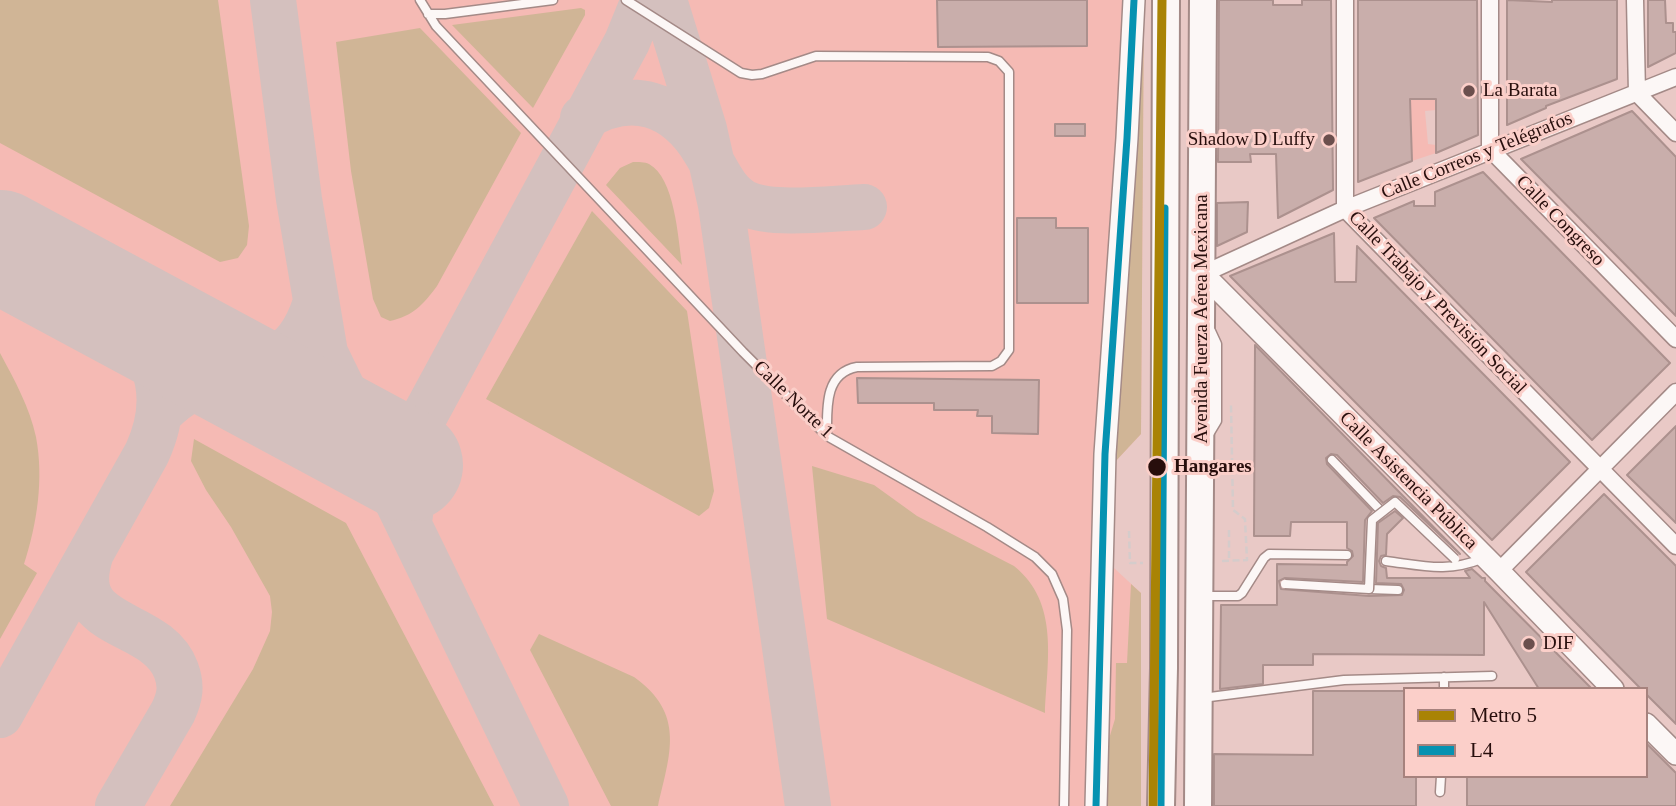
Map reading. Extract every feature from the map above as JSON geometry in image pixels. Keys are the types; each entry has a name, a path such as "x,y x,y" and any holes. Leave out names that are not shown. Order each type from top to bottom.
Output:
{"main road":[{"name":"Avenida Fuerza Aérea Mexicana","path":"1161,806 1164,667 1166,0"},
{"name":"Avenida Fuerza Aérea Mexicana","path":"1198,7 1203,274 1198,806"}],"street":[{"path":"1096,806 1105,454 1134,0"},
{"name":"Calle Trabajo y Previsión Social","path":"1345,0 1345,209 1676,546"},
{"path":"1490,0 1490,149"},
{"path":"1635,0 1637,93 1676,133"},
{"name":"Calle Correos y Telégrafos","path":"1203,274 1345,209 1676,77"},
{"name":"Calle Congreso","path":"1490,149 1676,339"},
{"name":"Calle Asistencia Pública","path":"1203,274 1611,687"},
{"path":"1491,564 1598,468 1676,392"},
{"path":"1648,726 1676,754"}],"lane":[{"name":"Calle Norte 1","path":"419,0 436,26 743,352 827,436 987,527 1035,557 1052,574 1063,599 1067,630 1064,806"},
{"path":"428,14 553,0"},
{"path":"626,0 741,73 752,75 816,56 988,57 999,61 1009,72 1009,350 1001,361 992,366 857,367 845,370 836,377 831,386 827,436"},
{"path":"1189,806 1198,7"},
{"path":"1173,711 1174,452"},
{"path":"1332,460 1381,511"},
{"path":"1368,589 1372,520 1395,502 1458,562"},
{"path":"1200,596 1238,596 1269,554 1347,555"},
{"path":"1387,561 1443,569 1458,562 1491,564"},
{"path":"1285,584 1398,590"},
{"path":"1199,698 1344,680 1492,676"},
{"path":"1444,677 1444,687"},
{"path":"1440,792 1441,778"}],"path":[{"path":"1229,530 1229,561 1247,560 1245,519 1233,510 1231,398"},
{"path":"1129,531 1129,549"}],"shaded area":[{"path":"0,0 1144,0 1141,434 1114,463 1114,568 1141,593 1141,806 0,806"},
{"path":"0,0 218,0 249,226 247,245 238,258 220,262 0,143"},
{"path":"1144,0 1141,434 1114,463 1114,568 1103,565"},
{"path":"581,8 585,10 585,15 533,108 452,25"},
{"path":"420,28 521,133 437,286 417,309 390,321 381,317 373,299 351,171 336,42"},
{"path":"1410,99 1436,99 1436,110 1425,111 1428,144 1436,145 1436,153 1412,161"},
{"path":"633,162 649,164 665,182 674,210 682,265 606,185 620,168"},
{"path":"592,211 687,311 714,491 709,508 699,516 486,399"},
{"path":"0,353 30,415 36,437 39,485 36,517 24,564 37,573 0,639"},
{"path":"194,439 346,523 494,806 170,806 253,669 270,631 272,612 270,596 191,461"},
{"path":"812,466 874,485 917,516 1014,566 1029,581 1039,597 1048,634 1045,713 827,619"},
{"path":"1131,584 1141,593 1141,806 1098,806 1099,772 1115,719 1116,663 1127,663"},
{"path":"539,634 634,677 661,705 668,720 670,736 667,769 658,806 611,806 530,650"}],"building":[{"path":"937,0 1087,0 1087,46 938,47"},
{"path":"1219,0 1273,0 1273,5 1302,5 1302,0 1331,0 1333,190 1278,218 1276,154 1250,154 1251,162 1218,162"},
{"path":"1358,0 1477,0 1478,135 1436,153 1436,99 1410,99 1412,161 1358,182"},
{"path":"1507,0 1617,0 1617,79 1546,106 1507,125"},
{"path":"1648,0 1665,0 1666,23 1673,23 1673,32 1676,32 1676,53 1648,67"},
{"path":"1632,111 1676,157 1676,316 1521,159"},
{"path":"1055,124 1085,124 1085,136 1055,136"},
{"path":"1483,172 1670,363 1592,440 1374,218 1414,201 1414,206 1435,206 1435,192"},
{"path":"1248,202 1247,232 1217,246 1217,203"},
{"path":"1017,218 1056,218 1056,228 1088,228 1088,303 1017,303"},
{"path":"1334,233 1335,282 1356,282 1357,246 1570,462 1492,540 1230,276"},
{"path":"1255,345 1460,554 1400,497 1393,496 1383,503 1337,455 1331,454 1326,458 1327,464 1372,511 1365,520 1363,582 1285,578 1279,581 1281,589 1369,596 1402,595 1404,590 1401,584 1376,583 1378,523 1395,511 1403,518 1387,534 1386,555 1381,556 1379,561 1381,566 1386,568 1387,578 1470,578 1465,571 1472,569 1485,578 1590,687 1538,687 1484,602 1484,655 1313,654 1313,665 1263,665 1263,684 1220,689 1221,605 1277,605 1277,564 1347,565 1353,556 1352,551 1347,548 1347,522 1291,522 1290,536 1254,536"},
{"path":"857,378 1039,380 1038,434 992,433 992,416 977,416 978,410 934,410 934,403 858,403"},
{"path":"1676,426 1676,523 1627,475"},
{"path":"1604,494 1676,566 1676,724 1648,696 1648,687 1639,687 1526,572"},
{"path":"1313,691 1403,691 1403,778 1416,778 1416,806 1214,806 1214,754 1313,755"},
{"path":"1648,745 1676,773 1676,806 1467,806 1467,778 1648,778"}],"taxiway":[{"path":"273,0 299,199 325,353 546,806"},
{"path":"410,515 408,468 420,424 627,42 644,0"},
{"path":"664,0 704,129 721,205 808,806"},
{"path":"583,118 618,104 651,105 680,121 705,151 727,188 747,204 772,210 864,207"},
{"path":"0,715 147,453 156,428 160,406 153,364 129,328 93,296"},
{"path":"196,352 236,361 269,360 283,354 295,343 306,327 315,305"},
{"path":"160,413 174,400 198,385 226,379 241,381 281,398 303,412 344,441 371,467"},
{"path":"91,553 86,579 90,597 101,611 150,640 165,653 176,670 180,686 173,712 118,806"}],"runway":[{"path":"0,246 407,465"}],"metro line":[{"name":"5","path":"1153,806 1162,0"}],"transit line":[{"name":"L4","path":"1096,806 1105,454 1134,0"},
{"name":"L4","path":"1161,806 1165,208"}],"place":[{"name":"La Barata","path":"1469,91"},
{"name":"Shadow D Luffy","path":"1329,140"},
{"name":"Hangares","path":"1157,467"},
{"name":"DIF","path":"1529,644"}]}
